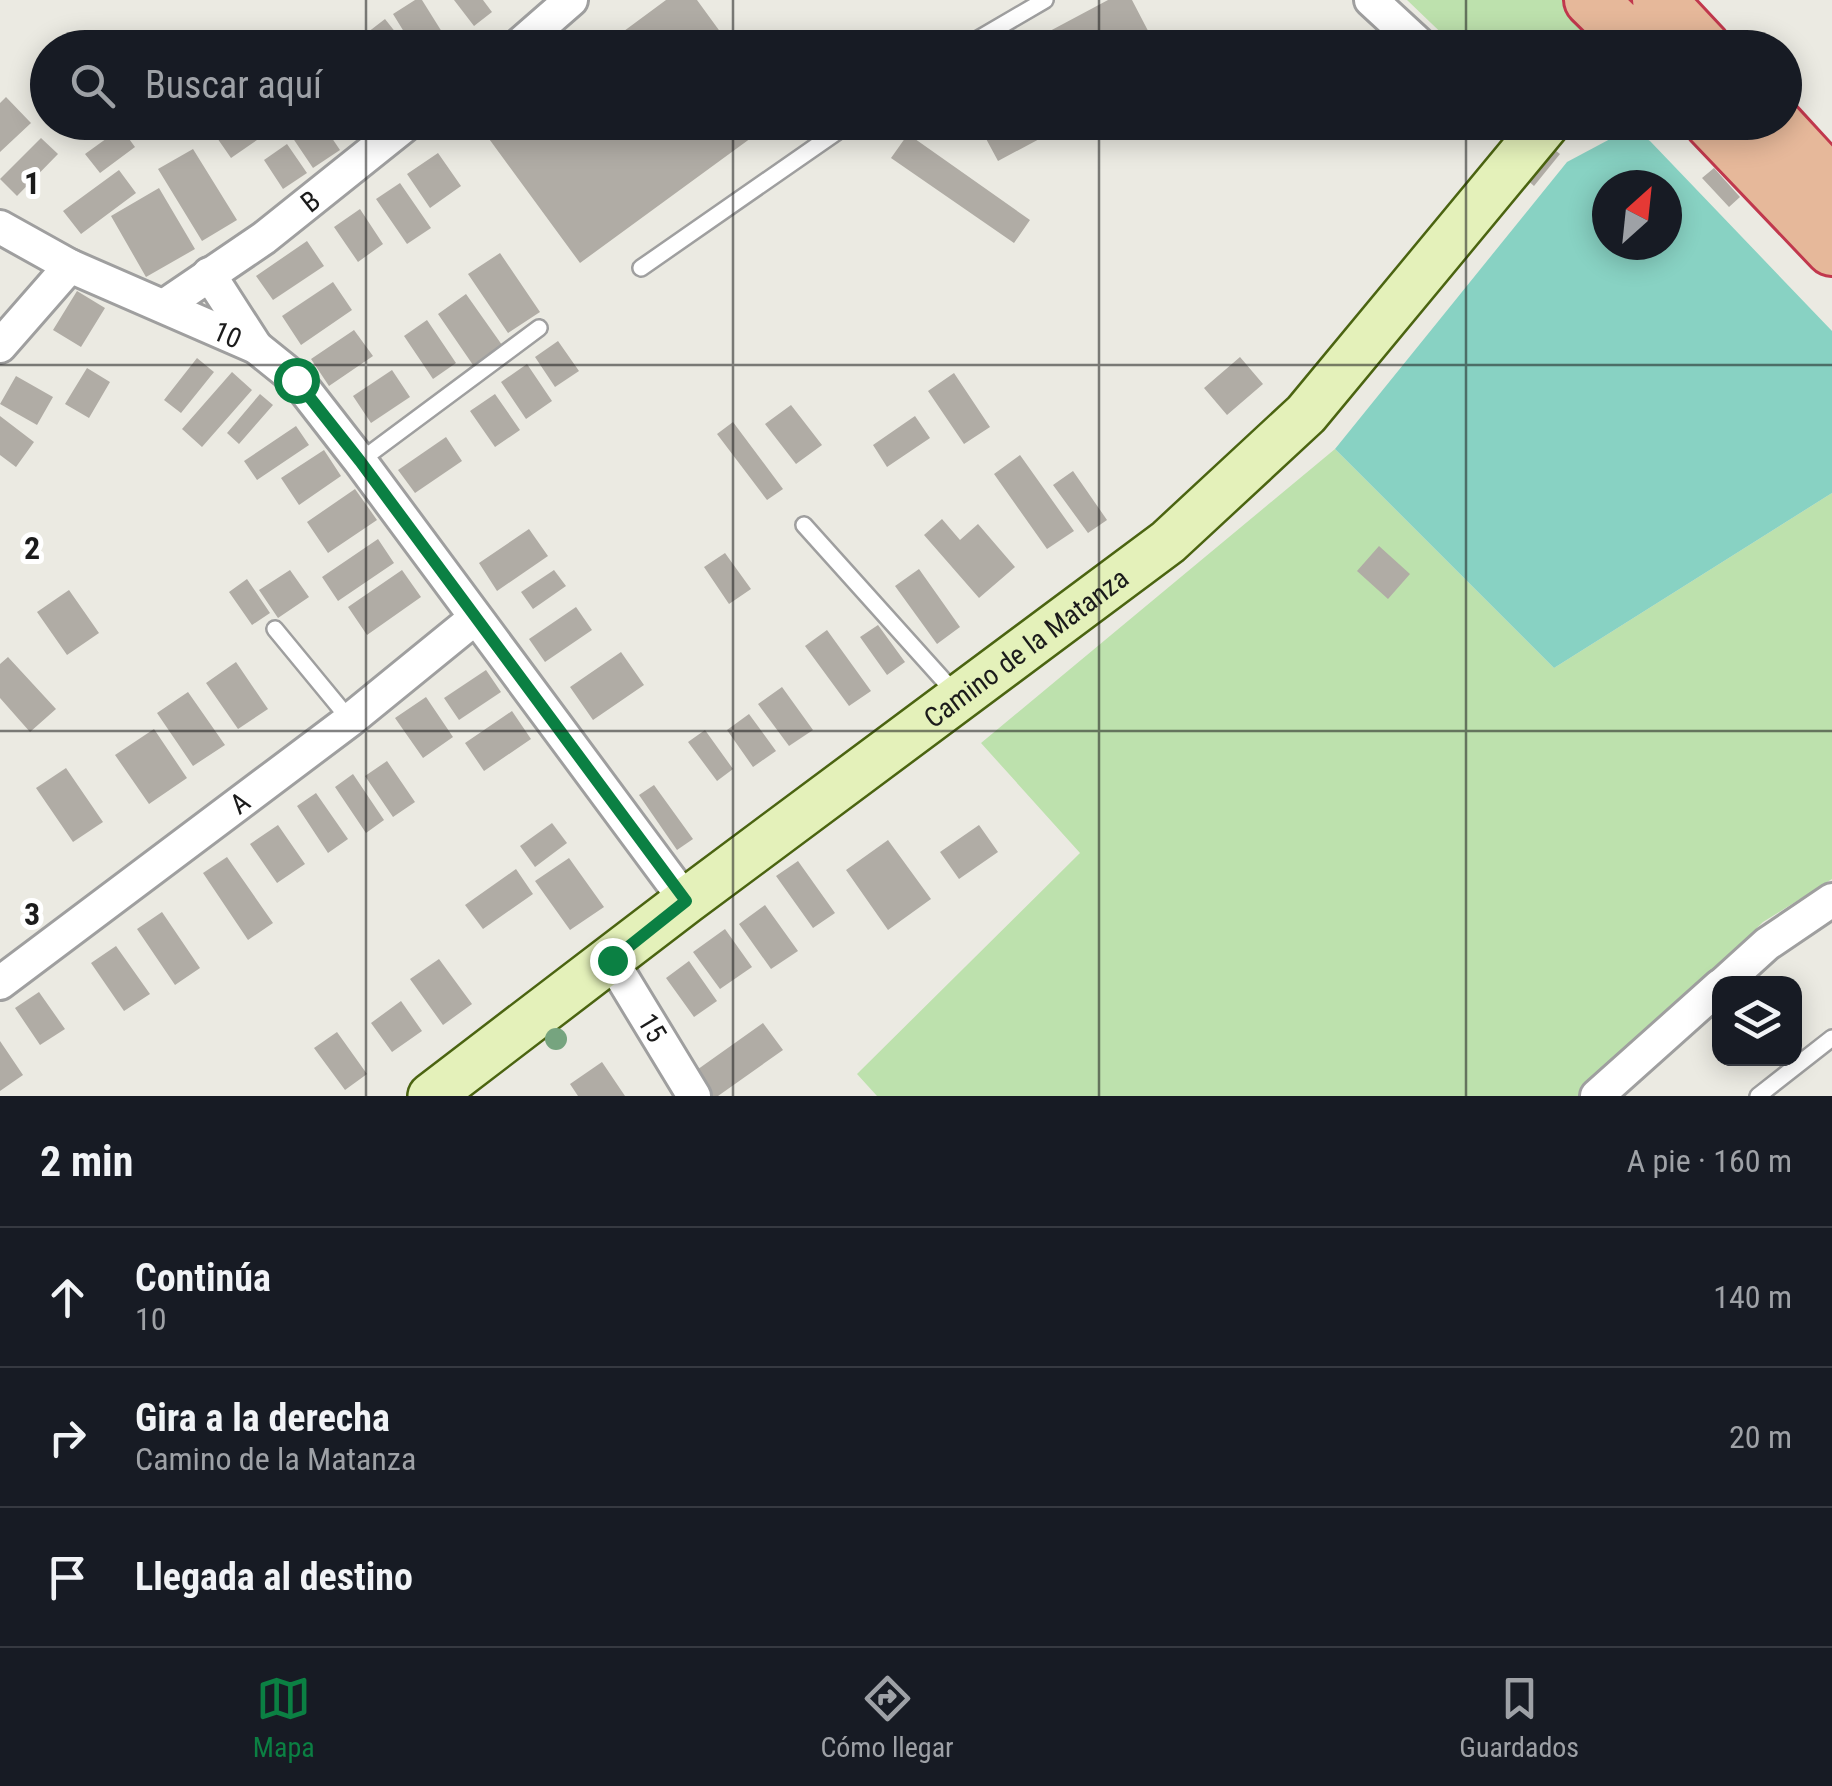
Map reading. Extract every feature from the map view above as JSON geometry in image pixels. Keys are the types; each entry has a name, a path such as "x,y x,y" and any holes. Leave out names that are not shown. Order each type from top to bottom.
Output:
{"highway":[{"path":"1624,20 1653,30"},
{"path":"1728,140 1832,249"},
{"path":"1791,140 1832,184"}],"main road":[{"name":"Camino de la Matanza","path":"430,1096 1168,542 1306,414 1525,140"}],"street":[{"path":"537,30 572,0"},
{"path":"1371,0 1404,30"},
{"name":"B","path":"164,306 264,238 386,140"},
{"name":"10","path":"0,227 70,266 256,347 296,380 686,901"},
{"path":"0,346 70,266"},
{"path":"210,274 256,347"},
{"name":"A","path":"0,983 350,720 474,619"},
{"path":"1731,976 1766,944 1832,900"},
{"name":"15","path":"612,960 694,1096"},
{"path":"1597,1096 1712,993"}],"lane":[{"path":"993,30 1045,0"},
{"path":"641,268 826,140"},
{"path":"360,461 538,328"},
{"path":"804,525 959,697"},
{"path":"275,629 350,720"},
{"path":"1758,1096 1832,1038"}],"green space":[{"path":"1407,0 1565,0 1582,16 1584,30 1438,30"},
{"path":"1335,449 1554,668 1832,493 1832,879 1763,922 1588,1096 877,1096 857,1074 1080,853 981,743"}],"shaded area":[{"path":"1608,140 1648,140 1678,170 1592,170 1592,260 1682,260 1682,174 1832,331 1832,493 1554,668 1335,449 1567,162"}],"building":[{"path":"415,0 422,0 441,30 403,30 393,14"},
{"path":"454,0 483,0 492,12 474,26"},
{"path":"666,0 697,0 719,30 625,30"},
{"path":"1108,0 1132,0 1148,30 1052,30"},
{"path":"385,19 394,30 371,30"},
{"path":"6,97 30,124 0,152 0,103"},
{"path":"39,140 58,154 17,196 0,179"},
{"path":"104,140 130,140 135,147 100,173 85,154"},
{"path":"218,140 257,140 231,158"},
{"path":"294,140 333,140 340,150 313,168"},
{"path":"490,140 748,140 580,263"},
{"path":"904,140 917,140 1030,220 1014,243 891,158"},
{"path":"987,140 1037,140 998,161"},
{"path":"287,144 307,173 283,189 264,160"},
{"path":"1551,147 1560,154 1534,186 1526,179"},
{"path":"193,149 237,220 202,241 158,169"},
{"path":"438,153 461,186 430,208 407,174"},
{"path":"1714,168 1740,197 1729,207 1702,178"},
{"path":"119,170 136,193 81,234 63,211"},
{"path":"400,183 431,228 407,244 376,199"},
{"path":"159,188 195,249 146,277 111,216"},
{"path":"360,209 383,244 358,262 334,227"},
{"path":"307,241 324,266 273,300 256,276"},
{"path":"500,253 540,312 508,333 468,274"},
{"path":"333,282 352,310 301,345 282,316"},
{"path":"77,291 105,308 81,347 53,330"},
{"path":"466,294 502,345 473,365 438,314"},
{"path":"427,320 456,363 433,379 404,336"},
{"path":"354,330 373,356 329,386 311,359"},
{"path":"558,341 579,371 555,387 535,357"},
{"path":"1240,357 1263,384 1227,415 1204,388"},
{"path":"197,358 214,372 181,413 164,400"},
{"path":"527,364 552,401 526,419 501,382"},
{"path":"87,368 110,382 89,418 65,404"},
{"path":"392,370 410,397 371,423 353,396"},
{"path":"232,372 252,390 202,447 182,429"},
{"path":"954,373 990,427 964,444 928,391"},
{"path":"16,376 53,397 37,425 0,404"},
{"path":"260,394 273,405 239,444 227,433"},
{"path":"495,394 520,430 495,447 470,411"},
{"path":"791,405 822,445 796,464 765,424"},
{"path":"0,416 34,442 16,467 0,455"},
{"path":"915,416 930,438 887,467 873,445"},
{"path":"733,422 783,489 767,500 717,434"},
{"path":"296,426 309,445 257,480 244,461"},
{"path":"446,437 462,461 415,493 398,470"},
{"path":"324,450 341,476 299,505 281,478"},
{"path":"1020,455 1074,531 1047,549 994,474"},
{"path":"1073,471 1107,520 1088,533 1053,485"},
{"path":"355,489 377,520 328,553 307,522"},
{"path":"942,519 960,540 978,524 1015,567 979,598 924,535"},
{"path":"529,529 548,556 497,591 479,563"},
{"path":"378,539 394,563 338,601 322,577"},
{"path":"1379,546 1410,574 1388,599 1357,571"},
{"path":"725,553 751,589 729,604 704,567"},
{"path":"919,569 960,627 937,644 895,586"},
{"path":"290,570 309,597 278,618 259,590"},
{"path":"402,570 421,597 367,635 348,607"},
{"path":"554,570 566,586 533,609 521,592"},
{"path":"247,579 270,613 252,625 229,592"},
{"path":"69,590 99,633 67,655 37,612"},
{"path":"576,607 592,630 545,662 529,639"},
{"path":"878,625 905,662 887,675 860,637"},
{"path":"827,630 871,691 849,706 805,646"},
{"path":"621,652 644,685 593,720 570,687"},
{"path":"8,657 56,709 30,732 0,698 0,664"},
{"path":"236,662 268,709 238,729 206,683"},
{"path":"486,670 501,692 459,720 444,698"},
{"path":"782,687 813,730 789,746 758,704"},
{"path":"188,692 225,745 193,766 157,713"},
{"path":"426,697 453,737 423,758 395,718"},
{"path":"512,711 531,739 484,771 465,743"},
{"path":"749,714 776,751 753,767 727,730"},
{"path":"154,729 187,778 149,804 115,755"},
{"path":"705,730 733,769 717,781 688,742"},
{"path":"387,761 415,802 393,817 365,776"},
{"path":"66,768 103,822 73,842 36,788"},
{"path":"353,774 384,820 366,833 335,787"},
{"path":"654,785 693,839 677,850 639,795"},
{"path":"316,793 348,839 328,853 297,806"},
{"path":"552,823 567,843 535,867 520,846"},
{"path":"278,825 305,864 277,883 250,844"},
{"path":"979,825 998,852 959,879 940,852"},
{"path":"888,840 931,899 888,930 846,870"},
{"path":"227,857 273,923 248,940 203,873"},
{"path":"569,858 604,907 570,930 535,881"},
{"path":"798,861 835,913 813,928 776,876"},
{"path":"516,869 533,894 483,929 465,905"},
{"path":"765,905 798,951 771,969 739,924"},
{"path":"162,912 200,968 175,985 137,929"},
{"path":"725,929 752,967 720,989 693,952"},
{"path":"116,946 150,994 124,1011 91,963"},
{"path":"439,959 472,1004 443,1025 410,979"},
{"path":"689,961 717,1001 694,1017 666,978"},
{"path":"39,992 65,1029 40,1045 15,1008"},
{"path":"401,1001 422,1031 392,1052 371,1023"},
{"path":"763,1023 783,1050 718,1096 711,1096 694,1072"},
{"path":"337,1032 367,1074 345,1090 314,1048"},
{"path":"0,1041 23,1075 0,1091"},
{"path":"602,1062 625,1096 578,1096 570,1084"}],"route":[{"path":"296,380 686,901 612,960"}]}
